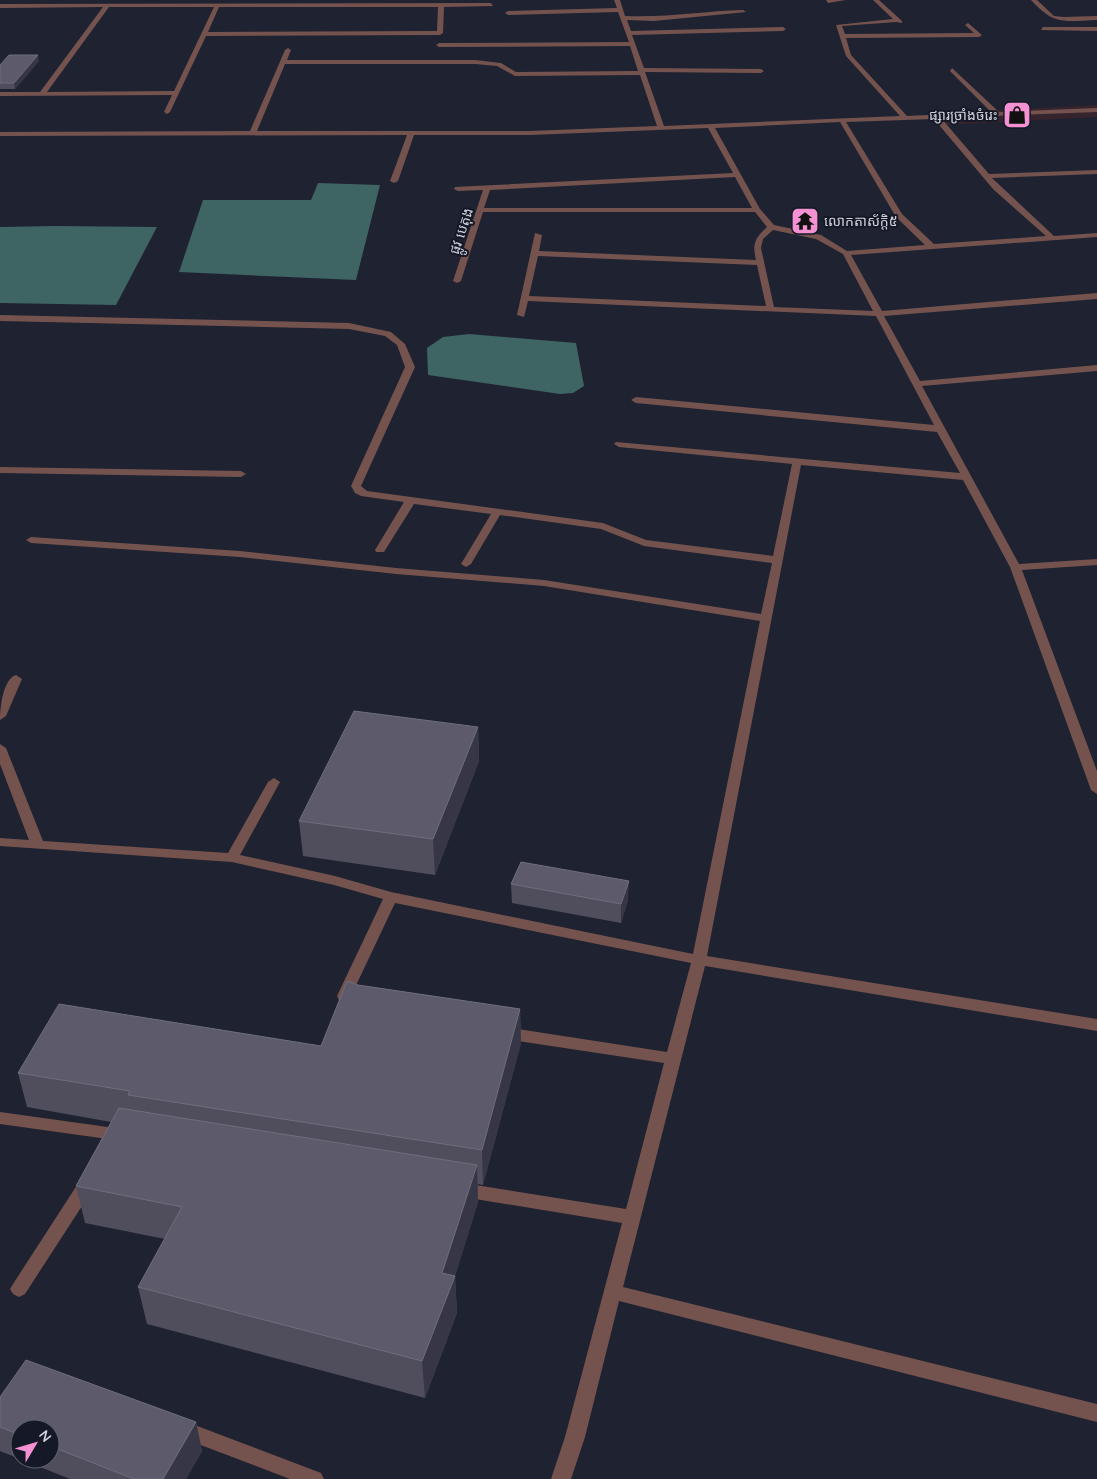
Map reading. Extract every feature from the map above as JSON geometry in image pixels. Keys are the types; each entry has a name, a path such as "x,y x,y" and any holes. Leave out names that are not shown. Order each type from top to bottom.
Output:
{"street":[{"path":"617,0 661,128"},
{"path":"828,1 844,0"},
{"path":"876,0 902,25"},
{"path":"1034,0 1052,17 1064,19 1097,18"},
{"path":"0,6 491,4"},
{"path":"204,34 440,33 441,5"},
{"path":"42,94 107,6"},
{"path":"167,112 217,6"},
{"path":"508,13 620,10"},
{"path":"622,18 654,18 702,13 743,12"},
{"path":"897,20 844,23 839,25 848,55 905,118"},
{"path":"842,36 979,35 968,25"},
{"path":"1043,29 1097,28"},
{"path":"628,33 783,29"},
{"path":"908,31 913,36"},
{"path":"439,45 631,44"},
{"path":"253,133 288,50"},
{"path":"284,62 475,62 499,64 515,74 761,71"},
{"path":"952,70 998,115"},
{"path":"0,94 176,93"},
{"path":"0,134 530,133 937,118 1097,110"},
{"path":"937,118 996,187 1052,238"},
{"path":"842,121 899,215 932,247"},
{"path":"711,127 757,210 770,227 818,237 846,253 1015,567 1097,790"},
{"path":"394,181 411,134"},
{"path":"986,176 1097,172"},
{"path":"458,189 738,175"},
{"name":"ផ្លូវ បេតុង","path":"457,281 487,188"},
{"path":"481,210 757,210"},
{"path":"770,227 759,238 758,248 771,310"},
{"path":"522,315 538,235"},
{"path":"846,253 1097,235"},
{"path":"534,253 761,263"},
{"path":"525,298 878,314 1097,296"},
{"path":"0,318 349,326 388,334 401,344 410,367 356,486 365,494 603,526 644,543 776,560"},
{"path":"918,384 1097,368"},
{"path":"636,400 941,429"},
{"path":"619,444 968,477"},
{"path":"561,1479 575,1437 699,960 776,560 797,462"},
{"path":"0,470 241,474"},
{"path":"380,550 410,501"},
{"path":"466,564 497,512"},
{"path":"31,540 240,554 396,571 544,583 765,618"},
{"path":"1015,567 1097,562"},
{"path":"0,716 16,680"},
{"path":"0,748 38,846"},
{"path":"232,858 274,782"},
{"path":"0,842 232,858 334,881 391,897 699,960 1097,1025"},
{"path":"340,1007 391,897"},
{"path":"488,1031 673,1058"},
{"path":"0,1118 139,1138"},
{"path":"109,1151 119,1135"},
{"path":"19,1289 98,1167"},
{"path":"444,1187 631,1217"},
{"path":"612,1292 1097,1413"},
{"path":"165,1422 314,1479"}],"shaded area":[{"name":"ផ្សារច្រាំងចំរេះ","path":"1097,105 1097,117 945,125 934,113"},
{"path":"318,183 380,185 356,280 179,272 203,200 311,200"},
{"path":"0,227 157,227 116,305 0,303"},
{"path":"469,334 576,343 584,386 573,393 560,394 428,375 427,348 443,337"}],"building":[{"path":"9,55 38,55 14,83 0,83 0,65"},
{"path":"354,711 478,727 433,839 299,821"},
{"path":"521,862 629,881 621,904 511,884"},
{"path":"347,981 358,985 520,1009 482,1150 128,1095 130,1091 18,1073 59,1004 321,1046"},
{"path":"119,1108 477,1165 442,1273 455,1276 422,1361 138,1287 182,1207 76,1186"},
{"path":"26,1360 196,1422 163,1479 134,1479 60,1450 60,1419 10,1419 10,1431 0,1427 0,1397"}],"place":[{"name":"ផ្សារច្រាំងចំរេះ","path":"1017,115"},
{"name":"លោកតាស័ក្តិ៥","path":"805,221"}]}
